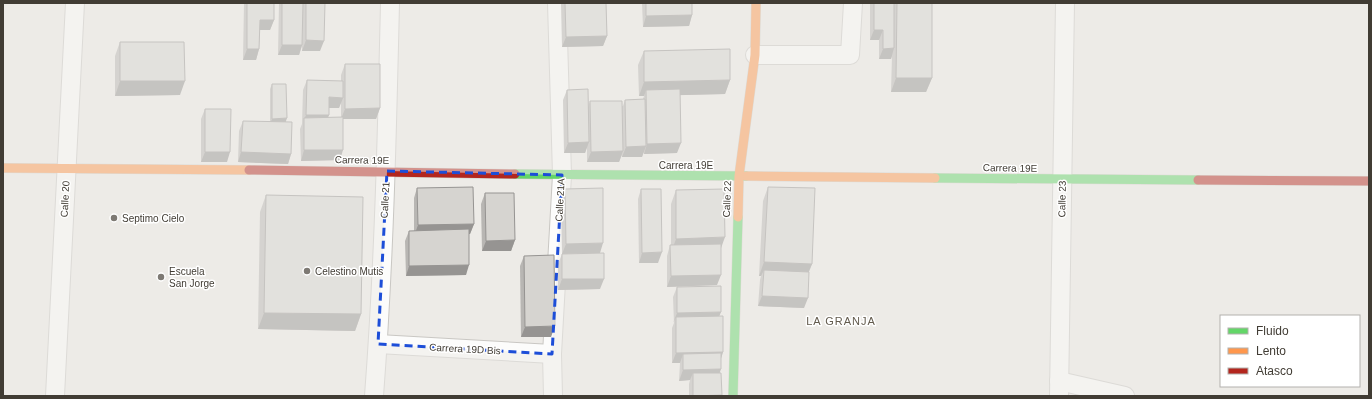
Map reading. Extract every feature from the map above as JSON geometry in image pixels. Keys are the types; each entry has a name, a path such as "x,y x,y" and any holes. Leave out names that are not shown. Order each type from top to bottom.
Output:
{"street":[{"name":"Calle 20","path":"55,396 75,3"},
{"name":"Calle 21","path":"374,396 387,171 390,3"},
{"name":"Calle 21A","path":"553,396 552,354 562,175 557,3"},
{"name":"Calle 22","path":"733,396 739,176 755,55 756,3"},
{"path":"755,55 850,55 853,3"},
{"name":"Calle 23","path":"1059,389 1065,3"},
{"name":"Carrera 19E","path":"3,168 387,171 562,175 1369,181"},
{"name":"Carrera 19D Bis","path":"378,344 552,354"},
{"path":"1059,389 1125,396"}],"highlighted area":[{"path":"387,171 562,175 552,354 378,344"}],"building":[{"path":"247,3 274,3 274,20 260,20 259,49 247,49"},
{"path":"282,3 303,3 302,45 282,45"},
{"path":"306,3 325,3 324,41 306,40"},
{"path":"565,3 606,3 607,36 566,37"},
{"path":"646,3 692,3 692,15 646,16"},
{"path":"874,3 894,3 894,48 883,49 883,30 874,30"},
{"path":"897,3 932,3 932,78 896,78"},
{"path":"120,42 184,42 185,81 120,81"},
{"path":"730,49 730,80 644,82 644,51"},
{"path":"345,64 380,64 380,108 345,109"},
{"path":"307,80 343,81 343,98 329,97 329,115 306,115"},
{"path":"272,84 286,84 287,118 272,119"},
{"path":"588,89 589,142 568,143 567,90"},
{"path":"680,89 681,143 647,144 646,90"},
{"path":"645,99 646,146 626,147 625,100"},
{"path":"590,101 622,101 623,151 591,152"},
{"path":"205,109 231,109 230,152 205,152"},
{"path":"343,117 343,150 304,150 304,118"},
{"path":"243,121 292,122 291,154 241,152"},
{"path":"473,187 474,224 418,225 417,188"},
{"path":"768,187 815,188 812,264 764,262"},
{"path":"603,188 603,243 566,244 565,189"},
{"path":"641,189 661,189 662,252 642,253"},
{"path":"724,189 725,237 676,239 676,190"},
{"path":"485,193 514,193 515,240 486,241"},
{"name":"Celestino Mutis","path":"266,195 363,197 361,314 264,313"},
{"path":"469,229 469,265 409,266 409,231"},
{"path":"721,244 721,275 671,276 670,245"},
{"path":"604,253 604,279 562,279 562,254"},
{"path":"554,255 555,326 525,327 524,256"},
{"path":"764,270 809,272 808,298 762,296"},
{"path":"721,286 721,312 677,313 677,287"},
{"path":"723,316 723,352 676,353 676,317"},
{"path":"721,353 721,369 683,370 683,354"},
{"path":"693,373 721,373 722,395 693,396"}],"traffic: fast":[{"path":"515,174 746,176"},
{"path":"935,178 1198,180"},
{"path":"733,396 738,217"}],"traffic: slow":[{"path":"738,217 739,176 755,55 756,3"},
{"path":"3,168 249,170"},
{"path":"746,176 935,178"}],"traffic: jam":[{"path":"249,170 515,174"},
{"path":"1198,180 1369,181"}],"place":[{"name":"Septimo Cielo","path":"114,218"},
{"name":"Celestino Mutis","path":"307,271"},
{"name":"Escuela San Jorge","path":"161,277"}],"district":[{"name":"LA GRANJA","path":"841,321"}]}
